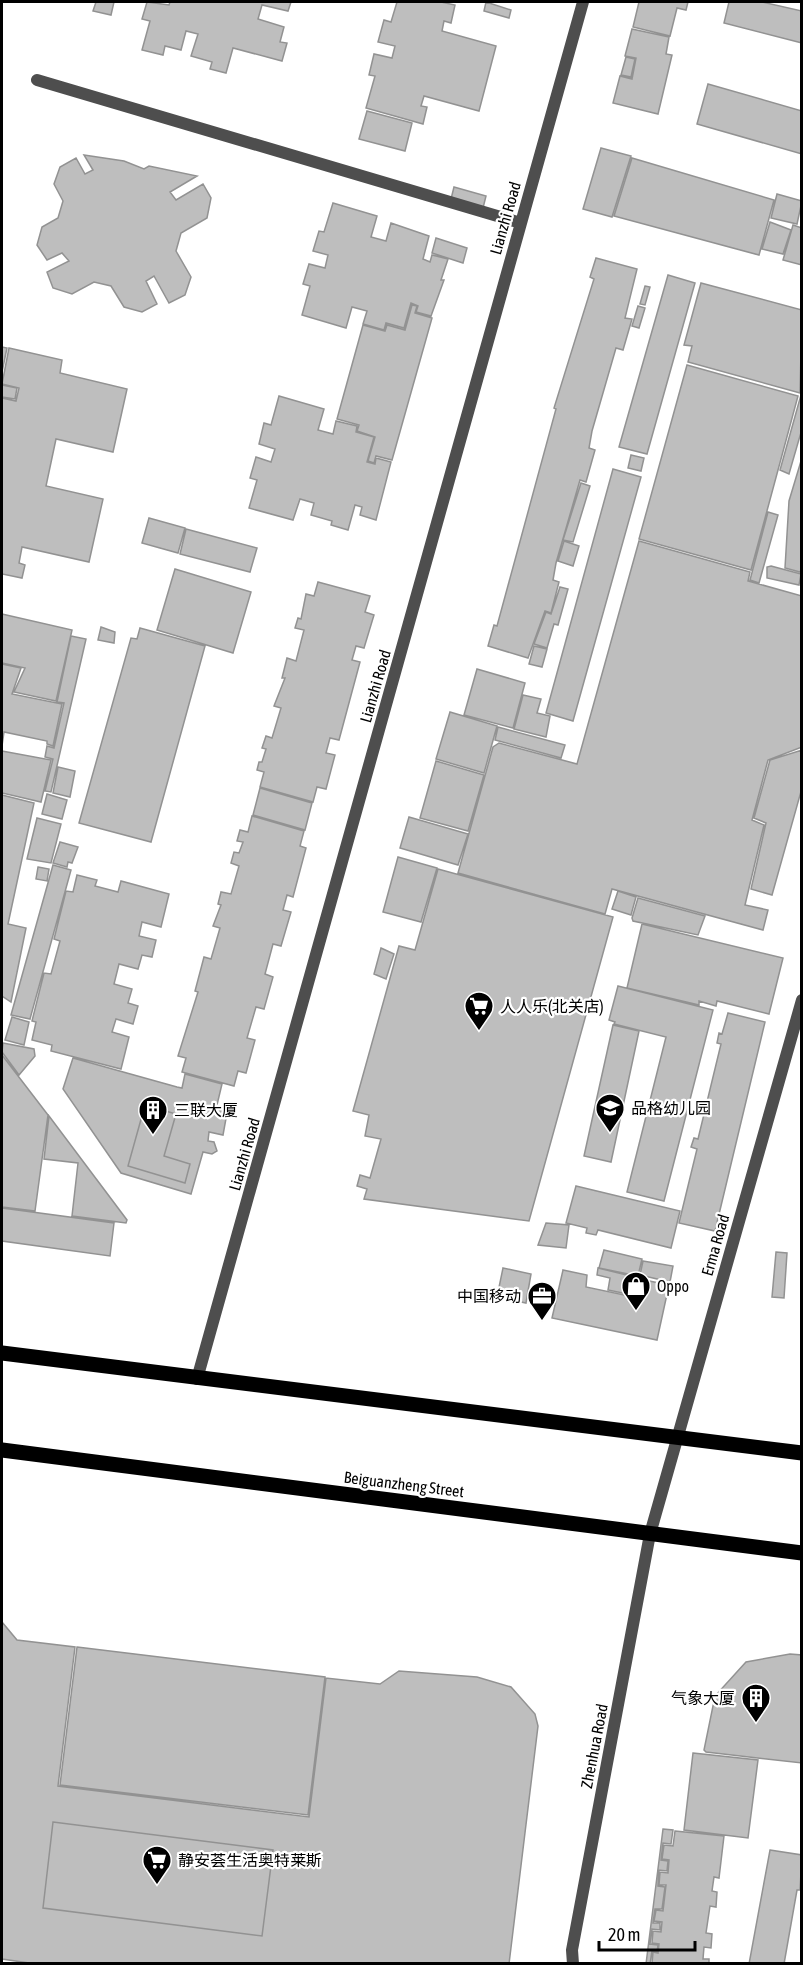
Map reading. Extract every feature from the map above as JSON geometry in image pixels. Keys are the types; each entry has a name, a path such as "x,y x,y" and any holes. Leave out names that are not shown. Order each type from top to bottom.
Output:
{"main road":[{"path":"2,1353 801,1454"},
{"name":"Beiguanzheng Street","path":"2,1450 801,1553"}],"street":[{"name":"Lianzhi Road","path":"197,1379 584,2"},
{"path":"37,80 521,223"},
{"name":"Erma Road","path":"650,1534 801,1000"},
{"name":"Zhenhua Road","path":"573,1964 572,1950 650,1534"}],"building":[{"path":"96,2 114,2 111,15 93,11"},
{"path":"147,2 169,5 170,2 291,2 288,11 262,5 258,19 284,27 280,42 287,43 282,61 233,48 226,73 210,69 212,62 191,56 198,34 186,31 181,50 165,46 163,55 142,50 150,21 142,19"},
{"path":"397,2 441,2 455,5 451,23 444,21 442,31 496,46 479,111 424,96 421,106 427,107 423,124 366,108 375,76 369,75 374,54 392,58 395,46 378,42 384,20 391,22"},
{"path":"486,2 511,10 509,18 484,11"},
{"path":"639,2 688,2 686,10 677,8 670,36 633,27"},
{"path":"729,2 762,2 802,11 802,43 724,23"},
{"path":"632,29 669,37 666,54 672,55 658,114 613,103 620,76 632,79 636,58 625,56"},
{"path":"626,57 635,59 631,77 621,75"},
{"path":"708,84 802,111 802,154 697,124"},
{"path":"367,111 412,123 405,151 359,139"},
{"path":"601,148 631,156 612,217 583,209"},
{"path":"84,155 124,161 144,169 149,166 197,176 170,192 176,200 203,184 211,198 207,218 181,233 176,251 191,277 185,295 169,303 154,276 146,281 157,304 142,312 124,307 111,286 94,282 72,294 53,288 47,272 69,261 62,253 47,260 37,245 42,227 58,218 63,201 54,184 60,167 76,158 85,174 93,170"},
{"path":"632,158 774,200 759,255 614,216"},
{"path":"454,187 486,196 483,208 451,199"},
{"path":"777,194 802,201 797,224 771,218"},
{"path":"333,203 377,216 371,237 386,241 391,223 429,236 423,259 430,262 432,255 448,259 441,280 444,280 431,316 416,312 418,306 411,303 404,328 386,323 384,330 363,324 367,311 352,307 346,328 302,315 310,286 303,284 309,264 325,268 328,255 313,251 319,231 324,232"},
{"path":"770,222 791,230 783,254 762,249"},
{"path":"793,225 802,228 802,265 783,260"},
{"path":"436,238 467,248 463,263 432,253"},
{"path":"596,258 637,269 625,318 632,319 623,350 616,348 592,431 589,448 595,450 586,482 580,480 556,563 553,580 559,582 551,613 545,611 528,658 488,646 494,625 497,626 556,409 554,408 594,279 590,277"},
{"path":"668,275 695,283 647,454 619,447"},
{"path":"701,283 802,310 800,393 688,362 692,346 684,345"},
{"path":"645,286 650,287 645,305 640,304"},
{"path":"412,305 417,306 415,313 432,318 392,460 376,456 374,463 368,461 375,437 357,431 359,425 337,419 363,325 385,331 387,325 405,330"},
{"path":"638,306 645,308 639,328 632,326"},
{"path":"2,347 7,348 2,372"},
{"path":"9,348 62,360 60,373 127,389 113,452 56,439 46,486 103,499 89,562 22,547 19,563 25,565 22,578 2,574 2,398 16,401 19,388 2,384"},
{"path":"687,365 798,396 751,570 639,539"},
{"path":"2,385 17,388 15,399 2,397"},
{"path":"801,395 802,429 789,474 780,470"},
{"path":"279,396 324,409 318,430 333,434 336,421 357,426 356,432 374,437 367,462 375,464 376,458 391,462 376,520 360,515 362,507 355,505 348,530 331,525 332,521 311,515 314,503 300,499 293,520 249,508 257,480 250,478 256,457 271,462 275,449 259,444 264,423 271,425"},
{"path":"631,455 644,458 641,471 628,468"},
{"path":"801,461 802,567 800,572 785,568 789,501"},
{"path":"613,469 641,477 573,721 546,713"},
{"path":"581,483 590,486 573,542 563,540"},
{"path":"768,512 778,515 759,583 750,580"},
{"path":"149,518 185,528 178,553 142,543"},
{"path":"186,529 257,548 250,572 180,554"},
{"path":"564,541 579,546 573,566 558,561"},
{"path":"639,541 750,572 748,581 802,596 802,747 768,760 752,820 764,825 745,905 768,910 763,930 612,889 605,914 458,873 493,747 499,743 577,764"},
{"path":"767,567 801,574 799,585 767,578"},
{"path":"175,569 251,592 233,653 157,630"},
{"path":"318,582 370,596 365,612 374,615 364,648 356,646 352,660 360,662 339,740 330,738 326,753 335,755 326,789 317,787 313,802 260,787 264,772 257,770 266,749 262,748 266,736 272,738 281,708 274,706 285,678 282,678 287,658 296,661 304,630 295,628 298,618 301,619 306,594 314,596"},
{"path":"560,587 568,589 558,625 554,624 547,648 534,644 546,612 551,614"},
{"path":"2,614 72,630 56,701 14,692 25,668 2,663"},
{"path":"101,627 115,632 114,643 98,640"},
{"path":"140,628 205,646 151,842 79,823 131,638 137,639"},
{"path":"71,636 86,639 51,792 45,791 53,759 45,757 47,746 54,748 64,703 57,702"},
{"path":"534,646 547,649 542,667 529,664"},
{"path":"2,664 21,668 12,694 62,704 53,746 47,744 47,741 4,732 2,746"},
{"path":"477,669 525,683 513,728 464,715"},
{"path":"523,695 541,699 537,713 550,716 546,737 514,729"},
{"path":"450,712 497,726 484,773 436,759"},
{"path":"498,727 565,745 561,758 495,740"},
{"path":"802,750 802,788 772,895 751,889 766,823 754,818 770,760"},
{"path":"2,751 51,760 41,802 2,793"},
{"path":"436,761 484,775 468,831 420,818"},
{"path":"58,767 75,771 70,797 53,793"},
{"path":"260,788 312,803 305,830 253,815"},
{"path":"47,794 67,800 62,819 42,814"},
{"path":"2,795 34,803 8,924 26,928 11,1002 2,996"},
{"path":"252,816 304,831 300,846 306,848 293,897 287,895 283,910 291,912 281,946 273,944 265,974 273,977 264,1009 256,1007 247,1038 255,1040 246,1073 238,1071 234,1086 182,1072 186,1058 178,1056 198,992 195,991 204,957 211,959 220,928 213,926 221,905 218,904 221,892 231,894 239,866 231,863 234,852 239,853 243,842 237,841 240,830 248,832"},
{"path":"409,817 468,834 458,865 400,848"},
{"path":"37,818 61,824 51,863 27,859"},
{"path":"60,842 78,847 72,863 68,862 67,867 53,863"},
{"path":"398,857 437,868 421,922 383,912"},
{"path":"53,865 71,870 30,1019 11,1015"},
{"path":"38,867 49,869 47,881 36,879"},
{"name":"人人乐(北关店)","path":"438,869 613,917 529,1221 364,1199 367,1189 357,1186 360,1175 370,1178 381,1139 365,1136 369,1115 353,1111 399,946 415,950"},
{"path":"77,875 97,880 95,886 118,892 121,881 169,894 161,927 142,922 139,936 156,940 152,957 142,955 138,969 119,964 114,984 132,989 128,1003 138,1006 133,1024 116,1019 112,1032 129,1037 121,1069 51,1051 52,1045 32,1040 36,1022 32,1021 44,973 51,974 60,941 54,939 66,891 73,892"},
{"path":"618,891 636,897 631,915 612,909"},
{"path":"638,898 705,916 698,935 633,921"},
{"path":"642,924 783,958 769,1014 717,1001 716,1006 699,1001 699,1005 627,988"},
{"path":"381,948 394,954 386,979 374,974"},
{"path":"618,986 713,1010 664,1201 627,1192 666,1037 614,1024 615,1022 609,1020"},
{"path":"728,1013 765,1022 715,1231 679,1223 697,1149 691,1147 694,1138 698,1139 721,1044 717,1043 719,1033 722,1034"},
{"path":"12,1017 29,1022 24,1045 5,1040"},
{"path":"613,1025 639,1031 611,1162 584,1156"},
{"path":"3,1043 34,1049 35,1056 19,1075 2,1052"},
{"path":"2,1055 48,1115 35,1211 2,1207"},
{"path":"73,1058 182,1088 185,1074 222,1084 216,1109 227,1113 223,1135 209,1132 208,1141 214,1142 217,1151 212,1154 203,1152 191,1194 121,1173 63,1089"},
{"name":"三联大厦","path":"145,1105 176,1114 164,1156 190,1164 185,1183 128,1166"},
{"path":"49,1116 127,1220 126,1223 72,1216 78,1163 44,1159"},
{"path":"576,1186 680,1211 671,1248 598,1230 596,1235 586,1233 587,1228 566,1223"},
{"path":"2,1208 114,1223 110,1256 2,1241"},
{"path":"546,1223 569,1225 566,1248 538,1245"},
{"path":"604,1250 642,1259 638,1276 599,1268"},
{"path":"776,1252 787,1253 784,1298 772,1297"},
{"path":"643,1261 673,1266 670,1282 640,1275"},
{"path":"503,1268 531,1274 526,1303 497,1297"},
{"path":"598,1268 639,1278 641,1280 637,1296 608,1290 610,1278 597,1275"},
{"path":"563,1270 587,1275 586,1287 638,1298 642,1287 648,1288 649,1281 669,1285 657,1340 552,1318"},
{"path":"2,1622 17,1640 75,1647 58,1786 309,1817 326,1678 380,1684 399,1671 477,1677 511,1687 535,1714 538,1726 509,1964 36,1964 2,1959"},
{"path":"77,1647 325,1677 308,1815 60,1785"},
{"name":"气象大厦","path":"790,1654 802,1655 802,1763 706,1752 704,1750 715,1696 746,1662"},
{"path":"693,1753 758,1760 748,1838 684,1830"},
{"name":"静安荟生活奥特莱斯","path":"53,1822 273,1850 262,1936 43,1908"},
{"path":"663,1829 673,1830 671,1844 663,1843 661,1860 668,1861 667,1871 659,1870 658,1886 665,1887 662,1909 655,1909 653,1923 660,1923 660,1930 652,1929 650,1944 658,1945 657,1952 652,1951 650,1964 646,1964"},
{"path":"675,1831 724,1836 719,1878 714,1877 712,1891 717,1892 716,1907 710,1906 706,1933 712,1934 711,1948 704,1947 703,1959 709,1959 709,1964 652,1964 653,1952 658,1953 659,1944 652,1943 653,1931 661,1932 662,1922 654,1921 656,1910 663,1911 666,1885 659,1885 660,1872 668,1873 669,1860 662,1859 664,1845 673,1846"},
{"path":"770,1850 802,1855 800,1890 797,1890 784,1964 749,1964"}],"place":[{"name":"人人乐(北关店)","path":"479,1032"},
{"name":"品格幼儿园","path":"610,1134"},
{"name":"三联大厦","path":"153,1136"},
{"name":"Oppo","path":"636,1312"},
{"name":"中国移动","path":"542,1322"},
{"name":"气象大厦","path":"756,1724"},
{"name":"静安荟生活奥特莱斯","path":"157,1886"}]}
